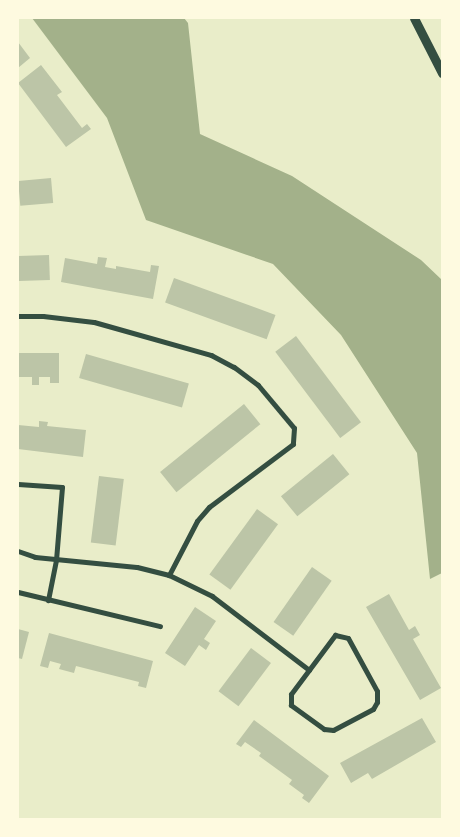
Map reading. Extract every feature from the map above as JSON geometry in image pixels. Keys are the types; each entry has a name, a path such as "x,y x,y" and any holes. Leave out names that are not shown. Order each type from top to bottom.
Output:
{"street":[{"path":"414,18 442,73"},
{"path":"18,316 44,316 94,322 211,355 234,367 258,384 294,428 293,444 209,507 197,521 169,575"},
{"path":"18,484 62,487 56,560 48,600"},
{"path":"18,552 56,560 138,567 169,575 212,596 309,670"},
{"path":"18,592 160,626"},
{"path":"335,635 348,638 377,691 377,702 373,709 333,730 324,729 291,705 291,694 309,670 335,635"}],"shaded area":[{"path":"32,18 184,18 188,23 200,134 292,176 421,260 442,280 442,573 430,579 417,453 341,335 273,264 146,220 107,118"}],"building":[{"path":"18,42 30,58 18,68"},
{"path":"41,65 62,92 57,95 82,128 87,124 91,129 66,147 18,83"},
{"path":"51,178 53,203 20,206 18,181"},
{"path":"49,255 50,280 19,281 18,256"},
{"path":"98,257 107,258 105,267 116,269 116,266 150,272 151,265 159,266 153,299 61,282 65,258 97,264"},
{"path":"174,278 275,315 267,339 165,302"},
{"path":"296,336 361,422 340,438 275,352"},
{"path":"18,353 59,353 59,383 50,383 50,377 39,377 39,385 32,385 32,377 18,377"},
{"path":"86,354 189,383 182,408 79,378"},
{"path":"244,404 260,424 176,492 160,472"},
{"path":"39,421 48,422 47,426 86,430 83,457 18,449 18,425 39,427"},
{"path":"333,454 349,474 297,516 281,496"},
{"path":"99,476 124,479 116,546 91,543"},
{"path":"257,509 278,524 230,590 209,575"},
{"path":"312,567 332,581 293,636 274,622"},
{"path":"389,594 409,630 415,626 420,635 413,639 441,688 420,700 366,607"},
{"path":"195,607 216,621 204,639 210,643 206,650 199,645 185,666 165,653"},
{"path":"18,629 29,632 22,659 18,658"},
{"path":"49,633 153,661 146,688 138,686 139,682 76,666 74,673 59,669 61,664 50,661 48,668 40,666"},
{"path":"251,648 271,663 238,706 219,691"},
{"path":"422,718 436,742 372,779 368,773 351,783 340,763"},
{"path":"254,720 329,776 309,803 302,798 304,795 289,784 292,780 259,756 261,753 245,742 241,747 236,744"}]}
